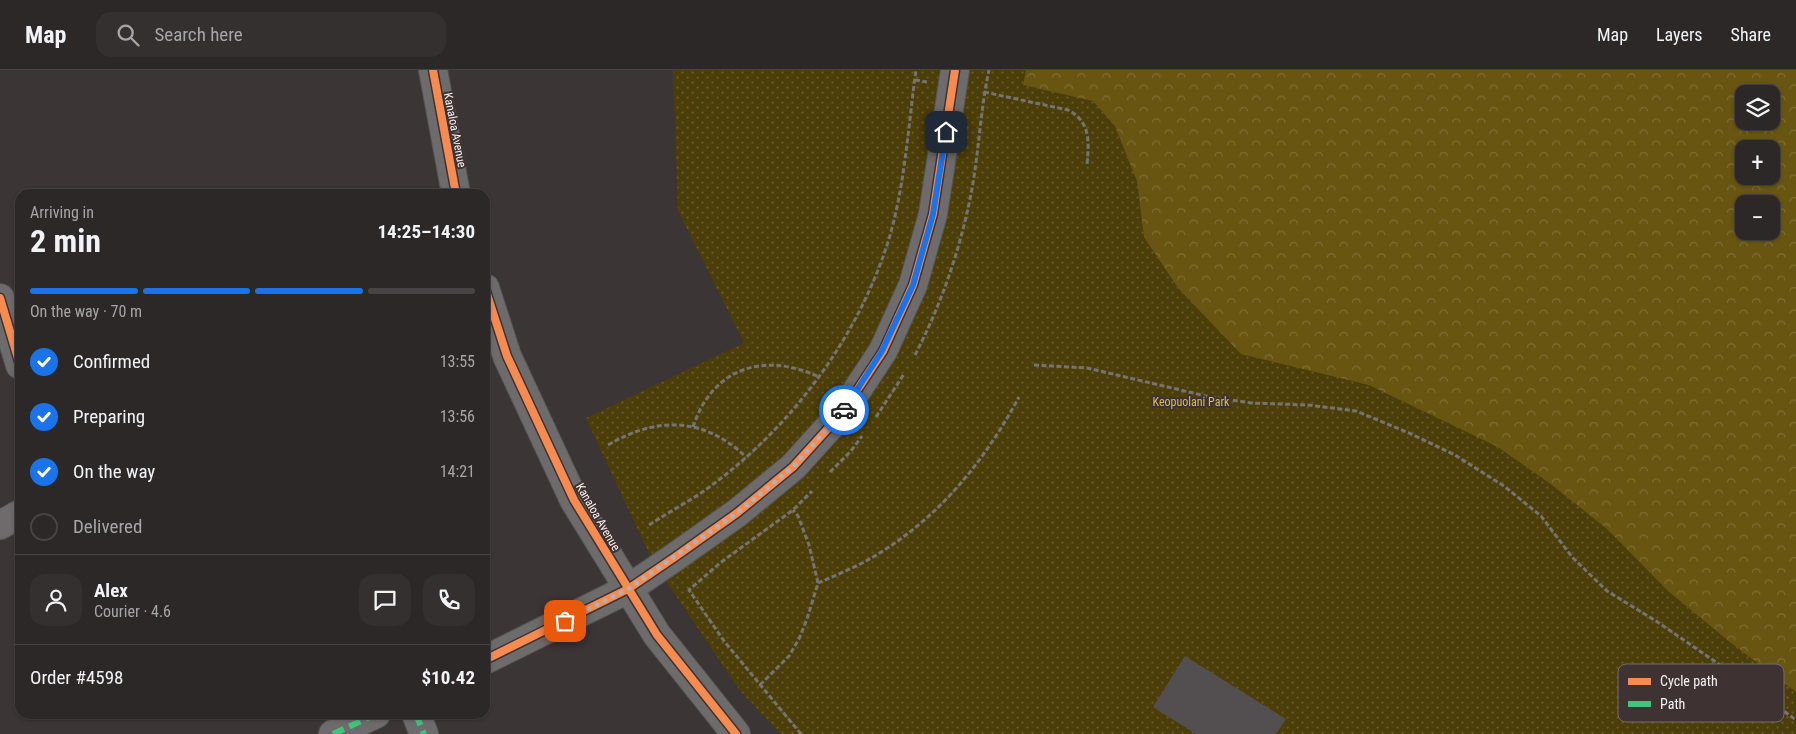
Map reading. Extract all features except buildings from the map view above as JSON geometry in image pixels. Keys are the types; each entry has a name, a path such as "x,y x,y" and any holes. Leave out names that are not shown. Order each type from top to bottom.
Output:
{"street":[{"name":"Kanaloa Avenue","path":"433,70 455,189"},
{"path":"490,658 628,589 737,513 793,467 842,413 882,351 913,285 933,214 954,78"},
{"path":"0,298 15,349"},
{"name":"Kanaloa Avenue","path":"490,322 492,335 507,356 574,500 657,635 736,734"},
{"path":"0,525 15,517"},
{"path":"332,734 365,719"},
{"path":"418,719 424,734"}],"path":[{"path":"649,525 701,493 746,457 783,422 837,351 856,316 888,242 897,203 916,70"},
{"path":"915,80 954,78 1073,112 1084,124 1088,134 1087,165"},
{"path":"693,427 705,401 714,390 736,373 763,365 778,364 798,368 819,377"},
{"path":"1034,364 1087,368 1206,396 1251,403 1308,405 1356,411 1409,433 1455,455 1504,486 1541,516 1572,557 1607,591 1719,664"},
{"path":"818,583 874,557 924,522 967,478 1003,428 1019,397"},
{"path":"608,445 639,429 672,425 693,427 721,438 746,457"},
{"path":"760,685 789,656 804,626 818,583 809,545 798,516 793,510"},
{"path":"689,590 724,641 802,734"},
{"path":"1784,711 1796,720"}],"green space":[{"name":"Keopuolani Park","path":"673,70 1796,70 1796,734 781,734 740,691 652,560 586,418 744,343 678,211"},
{"path":"1026,70 1796,70 1796,692 1784,683 1784,664 1759,664 1731,643 1668,591 1607,529 1552,485 1498,447 1369,385 1241,354 1178,288 1144,237 1137,181 1115,126 1093,101 1023,85"}],"marked path":[{"path":"333,734 365,719"},
{"path":"418,719 424,734"}],"cycle path":[{"path":"433,70 455,189"},
{"path":"490,658 628,589 675,557 737,513 793,467 842,413 883,351 913,285 933,214 955,70"},
{"path":"0,298 15,348"},
{"path":"490,303 507,356 574,500 657,635 736,734"}],"way so far":[{"path":"565,621 628,589 737,513 793,467 844,410"}],"route":[{"path":"844,410 882,351 913,285 933,214 946,132"}]}
